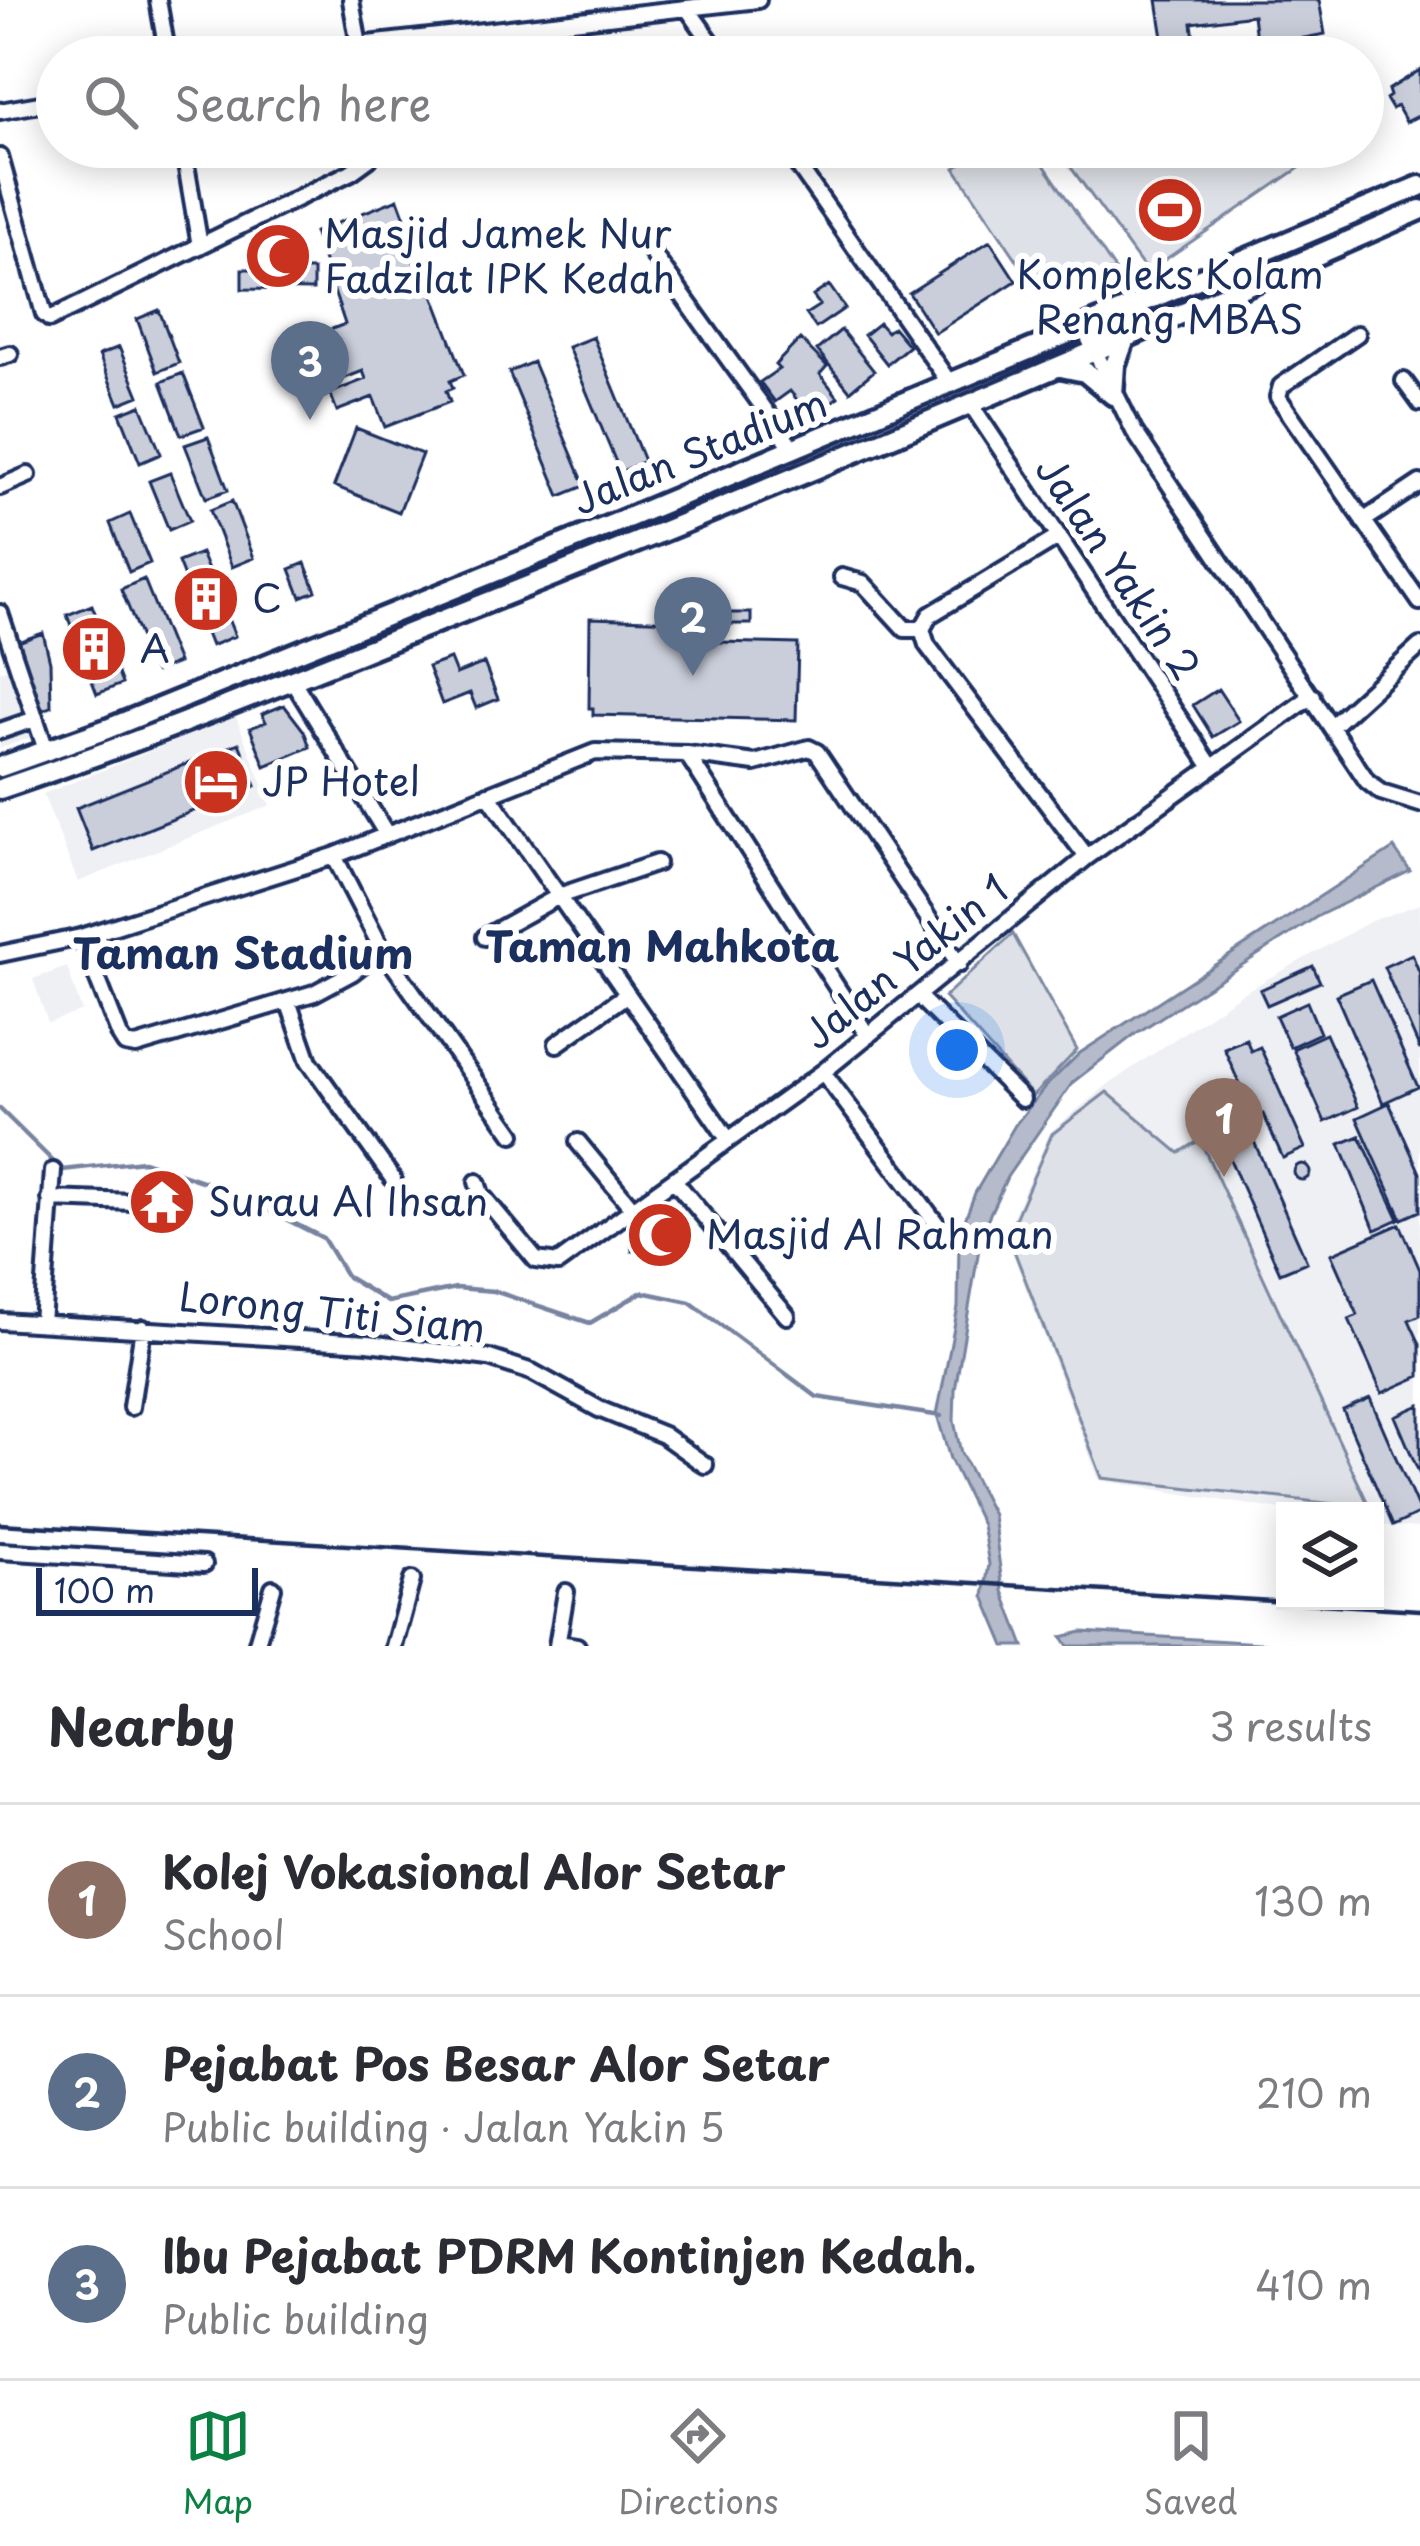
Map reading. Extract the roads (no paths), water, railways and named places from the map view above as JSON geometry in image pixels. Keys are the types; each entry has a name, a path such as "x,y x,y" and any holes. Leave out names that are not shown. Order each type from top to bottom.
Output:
{"main road":[{"name":"Jalan Stadium","path":"0,766 794,450 1420,186"},
{"name":"Jalan Stadium","path":"0,789 293,681 972,406 1420,210"},
{"path":"1113,395 1114,365 1124,339"},
{"path":"1060,368 1085,372 1113,395"}],"street":[{"path":"158,0 164,36"},
{"path":"351,0 357,36"},
{"path":"474,36 758,0"},
{"path":"687,8 707,36"},
{"path":"0,111 36,105"},
{"path":"0,157 47,319 357,168"},
{"path":"187,168 200,246"},
{"path":"800,168 952,385"},
{"path":"647,246 794,450"},
{"path":"1084,329 1113,395 1367,781 1381,792 1420,804"},
{"path":"1357,334 1281,386 1278,397 1420,602"},
{"path":"1404,381 1420,403"},
{"name":"Jalan Yakin 2","path":"972,406 1210,766"},
{"path":"0,487 28,476"},
{"path":"1363,521 1420,483"},
{"path":"1057,538 930,615 922,629 927,645 1087,857"},
{"path":"842,577 863,583 905,629 922,629"},
{"path":"0,613 46,750"},
{"path":"1332,726 1420,646"},
{"path":"293,681 387,835"},
{"name":"Jalan Yakin 1","path":"477,1182 481,1194 536,1260 558,1263 824,1072 1087,857 1312,696"},
{"path":"0,731 35,719"},
{"path":"0,954 81,937 334,856 595,752 687,754 755,763 801,748 817,752 959,964"},
{"path":"687,754 868,1036"},
{"path":"488,794 728,1138"},
{"path":"334,856 382,949 513,1134"},
{"path":"485,937 559,896 657,862"},
{"path":"81,937 125,1044 136,1046 336,983 382,949"},
{"path":"556,1044 626,995"},
{"path":"919,997 1022,1099"},
{"path":"288,1001 309,1061 393,1179"},
{"path":"824,1072 939,1227"},
{"path":"578,1142 633,1209"},
{"path":"42,1323 53,1171"},
{"path":"674,1180 788,1316"},
{"path":"50,1199 162,1203 179,1210"},
{"name":"Lorong Titi Siam","path":"0,1321 368,1343 489,1358 532,1372 599,1409 662,1435 705,1465"},
{"path":"131,1408 143,1328"},
{"path":"0,1551 204,1564"},
{"path":"394,1646 412,1580"},
{"path":"256,1646 273,1588"},
{"path":"566,1592 557,1644 577,1646"}],"water":[{"path":"1394,848 1410,871 1318,916 1135,1034 1073,1082 1007,1177 982,1231 954,1421 961,1453 993,1515 1003,1591 1024,1646 1005,1646 984,1596 989,1564 982,1525 950,1459 937,1415 958,1307 959,1236 975,1193 1015,1125 1080,1053"},
{"path":"1082,1632 1293,1646 1068,1646 1062,1637"}],"waterway":[{"path":"0,1109 62,1170 143,1161 231,1191 323,1238 347,1277 388,1302 456,1288 494,1291 590,1323 642,1292 690,1302 817,1397 941,1416"}],"railway":[{"path":"0,1524 1420,1610"}],"place":[{"name":"Kompleks Kolam Renang MBAS","path":"1170,210"},
{"name":"Masjid Jamek Nur Fadzilat IPK Kedah","path":"278,256"},
{"name":"Ibu Pejabat PDRM Kontinjen Kedah.","path":"310,420"},
{"name":"C","path":"206,599"},
{"name":"A","path":"94,649"},
{"name":"Pejabat Pos Besar Alor Setar","path":"693,676"},
{"name":"JP Hotel","path":"216,782"},
{"name":"Kolej Vokasional Alor Setar","path":"1224,1177"},
{"name":"Surau Al Ihsan","path":"162,1202"},
{"name":"Masjid Al Rahman","path":"660,1235"}],"district":[{"name":"Taman Mahkota","path":"662,947"},
{"name":"Taman Stadium","path":"243,954"}]}
